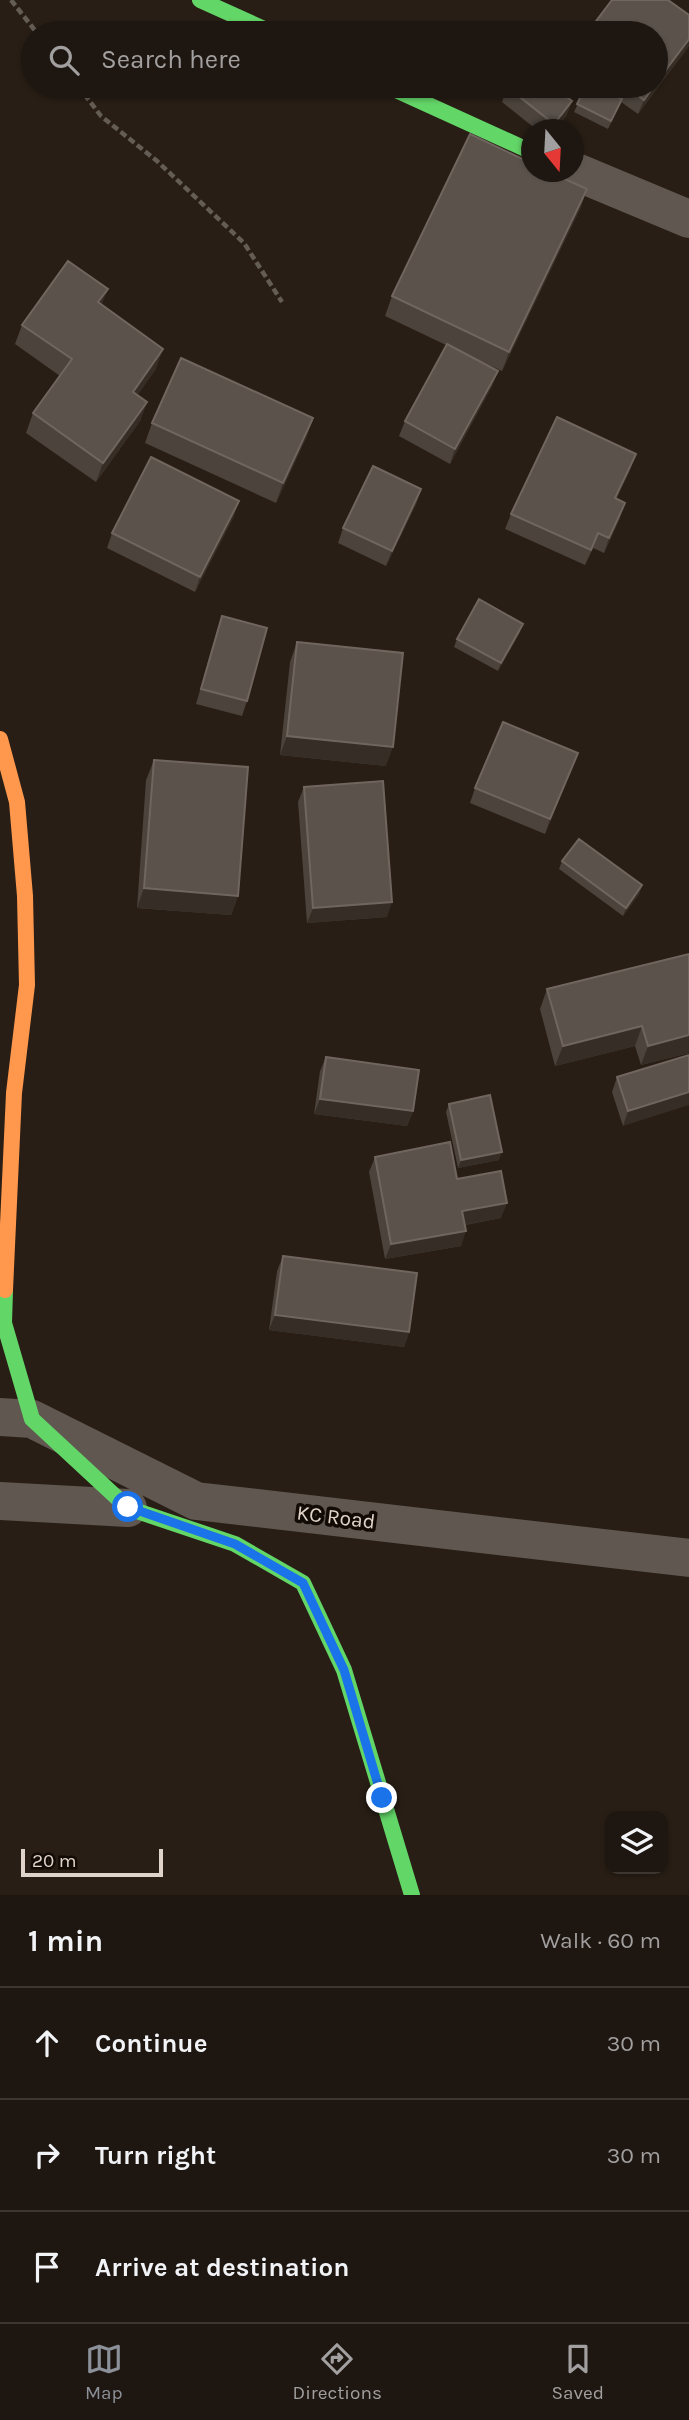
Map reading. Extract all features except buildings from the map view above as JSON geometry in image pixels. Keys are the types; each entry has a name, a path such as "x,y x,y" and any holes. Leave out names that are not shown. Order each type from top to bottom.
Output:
{"street":[{"path":"200,0 246,21"},
{"path":"413,98 521,147"},
{"path":"584,176 689,219"},
{"path":"0,740 17,802 25,896 27,985 14,1093 4,1323 16,1418 128,1507"},
{"name":"KC Road","path":"16,1418 196,1501 689,1558"},
{"path":"0,1501 128,1507 235,1544 303,1583 344,1670 412,1895"}],"path":[{"path":"11,0 28,21"},
{"path":"87,98 101,116 157,161 244,243 282,302"}],"traffic: fast":[{"path":"200,0 246,21"},
{"path":"413,98 521,147"},
{"path":"5,1290 4,1323 32,1419 128,1508 235,1544 303,1583 344,1670 412,1895"}],"traffic: slow":[{"path":"0,739 17,802 25,896 27,985 14,1093 5,1290"}],"route":[{"path":"128,1507 235,1544 303,1583 344,1670 382,1798"}]}
